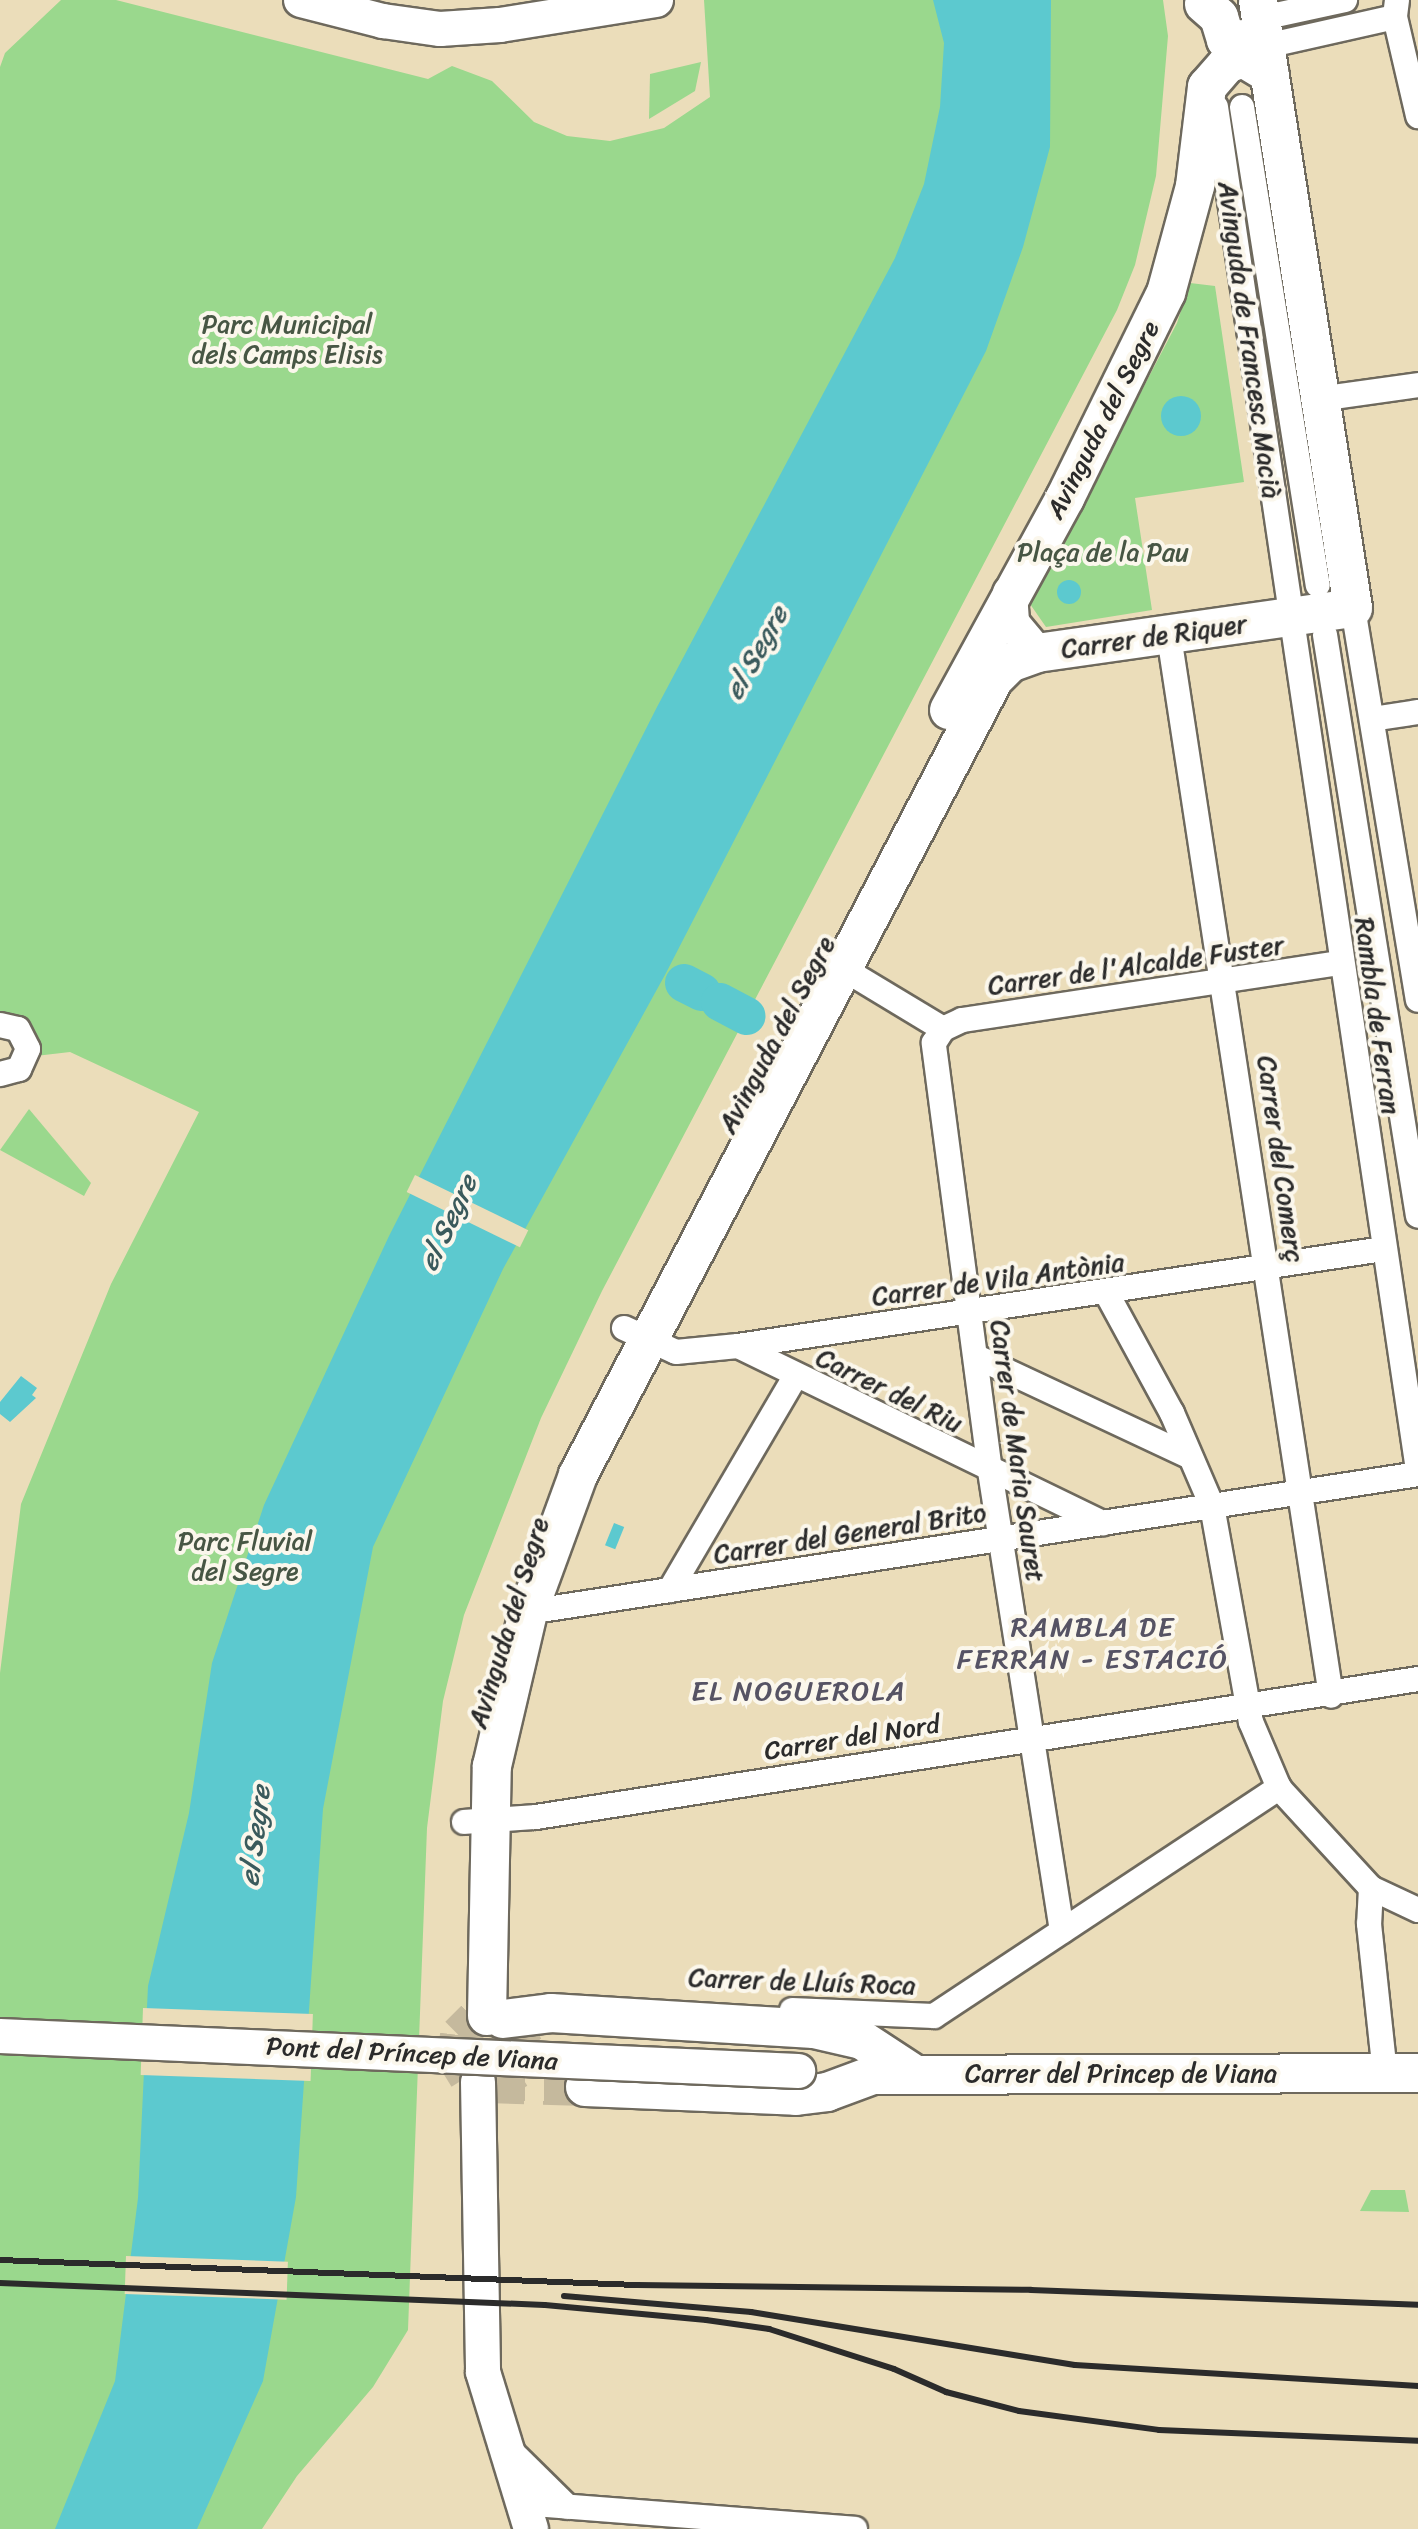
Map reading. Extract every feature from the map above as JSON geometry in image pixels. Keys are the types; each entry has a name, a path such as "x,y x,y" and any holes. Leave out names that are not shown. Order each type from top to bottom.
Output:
{"main road":[{"path":"301,0 383,21 474,27 546,9 656,0"},
{"path":"1209,13 1264,34"},
{"name":"Avinguda de Francesc Macià","path":"1209,13 1211,79"},
{"path":"1211,79 1243,58 1264,34"},
{"path":"1264,34 1355,622 1291,617"},
{"name":"Avinguda del Segre","path":"476,1823 528,1612 578,1475 636,1333 1010,593 1065,498 1166,293 1195,186 1204,95 1211,79"},
{"name":"Carrer de Riquer","path":"1010,593 1012,623 1037,653 1291,617"},
{"name":"Avinguda del Segre","path":"489,2019 476,1823 483,1690 514,1588 558,1468 842,968 994,679 1010,663 1037,653"},
{"path":"489,2019 551,2013 814,2029 862,2040 914,2074"},
{"name":"Pont del Príncep de Viana","path":"0,2036 824,2072"},
{"name":"Carrer del Princep de Viana","path":"824,2072 873,2075 1401,2073"},
{"path":"585,2087 796,2096 827,2092 873,2075"},
{"path":"478,2082 478,2318 483,2372 523,2520"}],"street":[{"path":"1264,34 1345,0"},
{"path":"1264,34 1396,9 1418,116"},
{"name":"Avinguda de Francesc Macià","path":"1211,79 1291,617"},
{"name":"Avinguda de Francesc Macià","path":"1242,107 1318,585"},
{"path":"1319,399 1418,385"},
{"name":"Rambla de Ferran","path":"1291,617 1418,1472"},
{"name":"Rambla de Ferran","path":"1355,622 1414,948 1418,1000"},
{"name":"Rambla de Ferran","path":"1325,635 1418,1216"},
{"name":"Carrer del Comerç","path":"1169,636 1226,981 1304,1492 1331,1693"},
{"path":"1372,719 1418,712"},
{"name":"Carrer de l'Alcalde Fuster","path":"943,1029 962,1020 1340,963"},
{"path":"842,968 943,1029"},
{"path":"0,1025 18,1029 28,1049 19,1069 0,1074"},
{"name":"Carrer de Maria Sauret","path":"943,1029 933,1055 968,1313 977,1357 990,1471 1062,1931"},
{"name":"Carrer de Vila Antònia","path":"636,1333 676,1352 738,1346 1383,1249"},
{"path":"1106,1292 1212,1506 1248,1705 1279,1788 1371,1888 1418,1910"},
{"name":"Carrer del Riu","path":"738,1346 795,1377 1104,1523"},
{"path":"977,1357 1190,1457"},
{"path":"670,1590 795,1377"},
{"name":"Carrer del General Brito","path":"528,1612 1418,1472"},
{"path":"1331,1693 1418,1679"},
{"name":"Carrer del Nord","path":"476,1823 1331,1693"},
{"name":"Carrer de Lluís Roca","path":"489,2019 523,2001 934,2016 1279,1788"},
{"path":"1371,1888 1369,1924 1401,2073"},
{"path":"500,2435 568,2507"},
{"path":"523,2520 568,2507 855,2529"}],"green space":[{"name":"Parc Fluvial del Segre","path":"61,0 116,0 428,79 452,66 492,81 534,122 567,136 610,141 664,128 710,97 704,0 1163,0 1168,36 1156,176 1135,265 1117,310 602,1291 541,1418 464,1615 443,1701 427,1828 408,2330 373,2387 297,2476 262,2529 0,2529 0,1673 21,1504 111,1284 199,1112 70,1052 27,1057 0,1025 0,67 5,53"},
{"path":"701,62 695,91 649,119 650,74"},
{"name":"Plaça de la Pau","path":"1190,283 1215,286 1244,482 1135,498 1152,610 1046,627 1030,604 1177,323"},
{"path":"29,1109 91,1183 84,1196 0,1150"},
{"path":"1371,2190 1405,2190 1409,2212 1360,2211"}],"water":[{"name":"el Segre","path":"933,0 1051,0 1050,147 1023,247 986,351 666,973 503,1269 373,1547 323,1809 296,2197 263,2381 197,2529 55,2529 115,2381 138,2198 148,1986 189,1813 212,1663 264,1505 389,1236 657,707 895,258 924,184 940,107 944,43"},
{"path":"1181,396 1195,402 1201,416 1195,430 1181,436 1167,430 1161,416 1167,402"},
{"path":"1069,580 1077,584 1081,592 1077,600 1069,604 1061,600 1057,592 1061,584"},
{"path":"21,1376 37,1388 32,1395 36,1398 10,1422 0,1414 0,1402"},
{"path":"614,1523 624,1527 615,1549 605,1545"}],"pier":[{"path":"415,1175 528,1230 520,1247 407,1192"},
{"path":"143,2008 313,2014 311,2081 141,2075"},
{"path":"126,2256 288,2262 287,2300 125,2294"}],"waterway":[{"name":"EL NOGUEROLA","path":"684,983 702,992"},
{"name":"EL NOGUEROLA","path":"720,1002 746,1016"}],"tunnel":[{"path":"496,2083 517,2070 524,2047 514,2026 487,2016 475,2019 459,2035 456,2058 468,2077 487,2084 585,2087"}],"railway":[{"path":"0,2260 637,2285 1031,2290 1418,2305"},
{"path":"0,2283 545,2305 706,2320 769,2329 894,2369 946,2392 1019,2411 1159,2430 1418,2441"},
{"path":"564,2296 751,2312 1075,2365 1418,2386"}],"district":[{"name":"RAMBLA DE FERRAN - ESTACIÓ","path":"1093,1643"},
{"name":"EL NOGUEROLA","path":"799,1691"}],"park label":[{"name":"Parc Municipal dels Camps Elisis","path":"287,340"}]}
